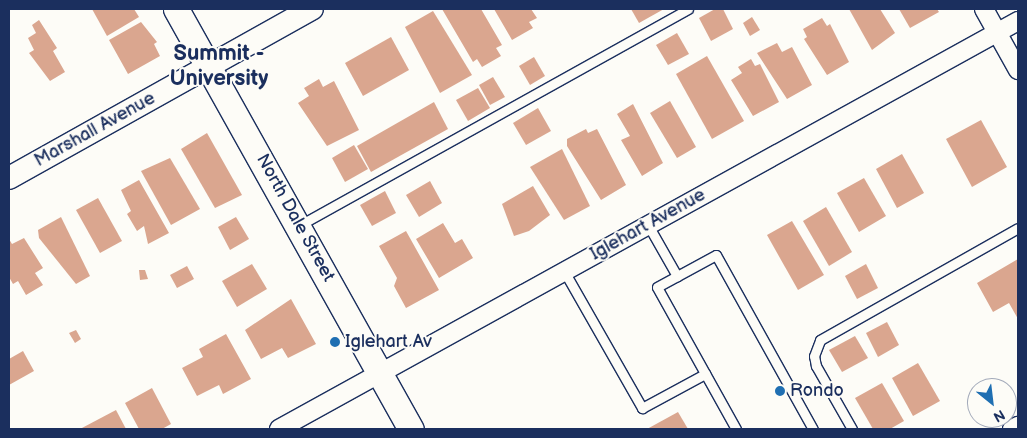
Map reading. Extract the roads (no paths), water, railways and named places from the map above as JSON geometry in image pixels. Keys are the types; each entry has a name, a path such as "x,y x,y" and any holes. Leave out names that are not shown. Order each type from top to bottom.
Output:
{"main road":[{"name":"North Dale Street","path":"176,9 299,225 410,429"}],"street":[{"name":"Marshall Avenue","path":"9,178 312,9"},
{"path":"984,9 1018,70"},
{"name":"Iglehart Avenue","path":"279,429 1018,21"},
{"path":"1012,429 1018,426"}],"lane":[{"path":"299,225 688,9"},
{"path":"648,225 677,276"},
{"path":"852,429 816,366 814,356 820,340 1018,228"},
{"path":"736,429 657,287 716,255 813,429"},
{"path":"564,271 642,408 705,374"}],"place":[{"name":"Iglehart Av","path":"335,342"},
{"name":"Rondo","path":"780,391"}],"district":[{"name":"Summit - University","path":"219,66"}]}
